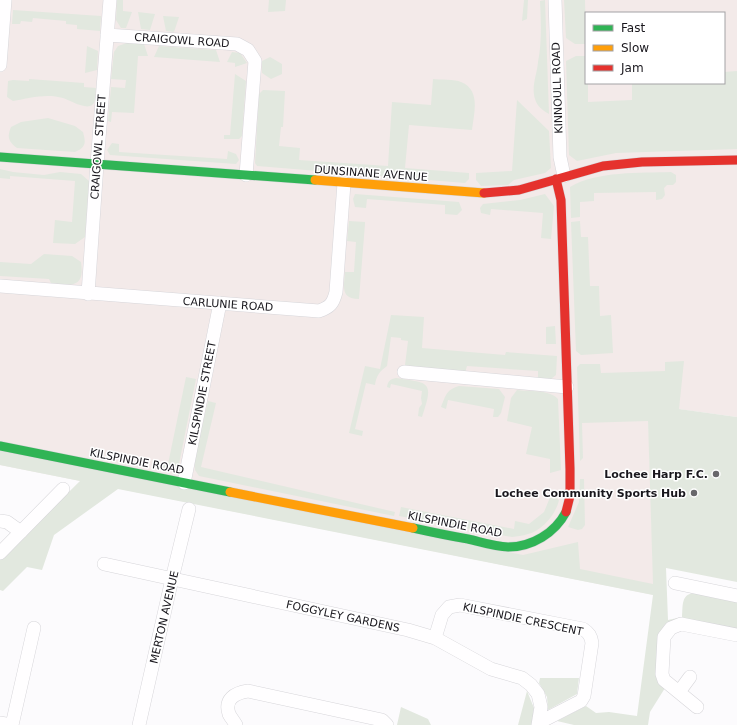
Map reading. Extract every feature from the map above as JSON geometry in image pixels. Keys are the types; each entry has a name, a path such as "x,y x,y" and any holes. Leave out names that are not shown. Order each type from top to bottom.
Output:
{"street":[{"path":"0,66 5,0"},
{"name":"CRAIGOWL STREET","path":"88,294 110,0"},
{"name":"KINNOULL ROAD","path":"555,0 560,178"},
{"name":"CRAIGOWL ROAD","path":"107,35 237,44 248,50 255,61 246,175"},
{"name":"DUNSINANE AVENUE","path":"0,157 484,193 519,190 603,166 642,162 737,160"},
{"name":"KILSPINDIE ROAD","path":"0,446 507,547 522,546 540,540 553,531 564,516 569,500 570,469 560,178"},
{"name":"CARLUNIE ROAD","path":"0,286 319,311 328,308 336,292 344,183"},
{"name":"KILSPINDIE STREET","path":"184,483 220,304"},
{"path":"404,372 567,387"},
{"path":"0,552 63,489"},
{"name":"MERTON AVENUE","path":"139,725 189,509"},
{"path":"0,521 7,522 21,532"},
{"name":"FOGGYLEY GARDENS","path":"104,564 408,630 435,638 491,669 522,678 532,685 538,694 541,707 539,722"},
{"path":"675,583 737,596"},
{"name":"KILSPINDIE CRESCENT","path":"435,638 442,615 449,607 460,605 583,629 588,632 592,643 584,696 581,701 539,722"},
{"path":"697,707 664,680 662,674 664,637 671,628 681,624 737,635"},
{"path":"0,723 12,725 34,628"},
{"path":"679,692 690,677"},
{"path":"236,725 229,714 228,705 232,697 239,692 248,691 382,720 387,725"}],"shaded area":[{"path":"0,0 737,0 737,417 648,405 654,595 0,465"},
{"path":"117,0 123,0 123,11 132,12 126,28 121,28 116,20"},
{"path":"269,0 286,0 285,11 268,12"},
{"path":"524,0 528,0 527,19 522,21"},
{"path":"545,0 549,114 537,104 534,94 540,47 540,1"},
{"path":"564,0 585,0 585,44 575,44 566,38"},
{"path":"13,10 101,16 100,31 77,29 77,25 66,24 66,21 33,18 32,22 21,21 20,24 12,24"},
{"path":"138,12 155,14 150,30 141,29"},
{"path":"163,16 179,17 174,32 166,31"},
{"path":"127,43 144,44 148,56 138,56 134,113 112,112 111,122 108,121 111,87 125,88 126,80 111,79 114,52 118,46"},
{"path":"87,46 98,51 97,70 85,73"},
{"path":"159,46 216,50 220,62 154,57"},
{"path":"232,52 240,53 247,63 235,67 235,63 227,62"},
{"path":"576,56 585,56 585,84 588,84 588,102 632,100 632,84 725,84 725,72 737,71 737,149 616,153 577,161 569,155 566,61"},
{"path":"270,57 282,64 282,74 271,79 262,73 262,61"},
{"path":"235,74 246,81 242,136 239,139 224,139 224,135 230,135"},
{"path":"29,79 84,83 84,87 96,88 95,102 92,105 86,106 63,98 51,96 38,96 13,101 7,97 8,81 29,81"},
{"path":"433,79 458,81 471,90 475,103 472,130 409,125 405,168 469,173 469,179 465,183 257,166 255,163 259,94 263,90 285,91 283,127 281,127 279,146 300,148 299,160 388,166 392,102 431,105"},
{"path":"517,100 549,131 551,168 545,173 514,180 508,185 481,186 476,180 476,173 512,171"},
{"path":"48,118 75,126 83,132 85,142 83,146 75,152 17,148 10,141 9,134 11,127 21,122"},
{"path":"112,143 119,144 119,152 227,159 228,151 236,154 239,160 236,164 110,155 107,150"},
{"path":"0,169 13,172 44,175 60,172 81,174 89,181 85,237 75,244 53,243 55,220 72,222 75,181 10,176 10,179 0,178"},
{"path":"671,172 676,175 676,182 673,185 667,185 664,188 665,195 662,199 656,200 656,192 594,193 594,201 580,202 580,217 571,218 570,187 605,175"},
{"path":"355,194 459,202 462,210 457,215 445,214 445,205 367,199 366,208 355,207 353,199"},
{"path":"545,194 554,206 551,239 541,238 543,213 491,209 490,215 481,213 480,208 483,204 520,200"},
{"path":"349,221 365,222 359,299 349,297 344,291 345,272 354,272 356,242 347,241"},
{"path":"580,221 581,237 588,237 590,286 599,286 600,316 611,315 613,353 581,355 576,351 571,222"},
{"path":"44,254 72,256 81,262 82,271 79,281 65,284 51,283 49,279 0,276 0,262 31,264"},
{"path":"391,315 424,317 422,348 505,355 506,352 557,356 556,375 551,379 538,378 538,371 467,366 465,373 405,365 408,341 401,340 401,338 391,337 387,366 379,374 375,385 366,383 355,429 363,431 362,436 349,433 365,366 380,369"},
{"path":"555,326 556,344 546,344 546,327"},
{"path":"684,361 679,409 737,417 737,582 666,568 668,620 682,617 683,602 686,596 693,593 737,602 737,630 668,624 665,688 650,712 648,725 574,725 557,721 586,706 596,713 609,712 637,716 653,595 118,489 54,535 42,570 27,567 3,591 0,590 0,560 80,481 0,465 0,451 523,555 578,542 580,569 653,584 648,421 582,423 583,458 580,461 577,367 580,364 600,364 601,373 665,371 665,362"},
{"path":"186,377 196,379 179,464 171,468 156,466 157,463 168,464"},
{"path":"396,378 416,381 426,386 428,396 422,417 418,416 419,408 422,404 422,391 391,384 390,388 387,387 388,383 392,379"},
{"path":"459,386 499,389 505,397 501,413 498,417 493,417 494,409 448,400 446,409 441,407 445,396 449,391"},
{"path":"517,390 544,392 558,399 561,470 550,473 550,459 526,454 532,427 507,421 511,398"},
{"path":"208,401 216,403 201,467 395,512 394,516 199,476 195,470 194,460"},
{"path":"580,479 584,479 585,525 582,529 578,530 568,527 579,502"},
{"path":"551,495 559,500 555,511 548,521 533,532 512,537 399,516 401,507 514,529 515,521 529,524 544,512"},
{"path":"540,678 579,678 577,694 548,710 547,697 539,683"},
{"path":"527,691 534,708 532,725 518,725"},
{"path":"401,707 428,719 431,725 397,725"}],"traffic: fast":[{"path":"0,157 315,180"},
{"path":"0,446 230,492"},
{"path":"413,528 508,547 526,544 542,537 556,526 566,512"}],"traffic: slow":[{"path":"315,180 484,193"},
{"path":"230,492 413,528"}],"traffic: jam":[{"path":"484,193 519,190 603,166 642,162 737,160"},
{"path":"556,179 561,200 570,469 570,496 566,512"}],"place":[{"name":"Lochee Harp F.C.","path":"716,474"},
{"name":"Lochee Community Sports Hub","path":"694,493"}]}
